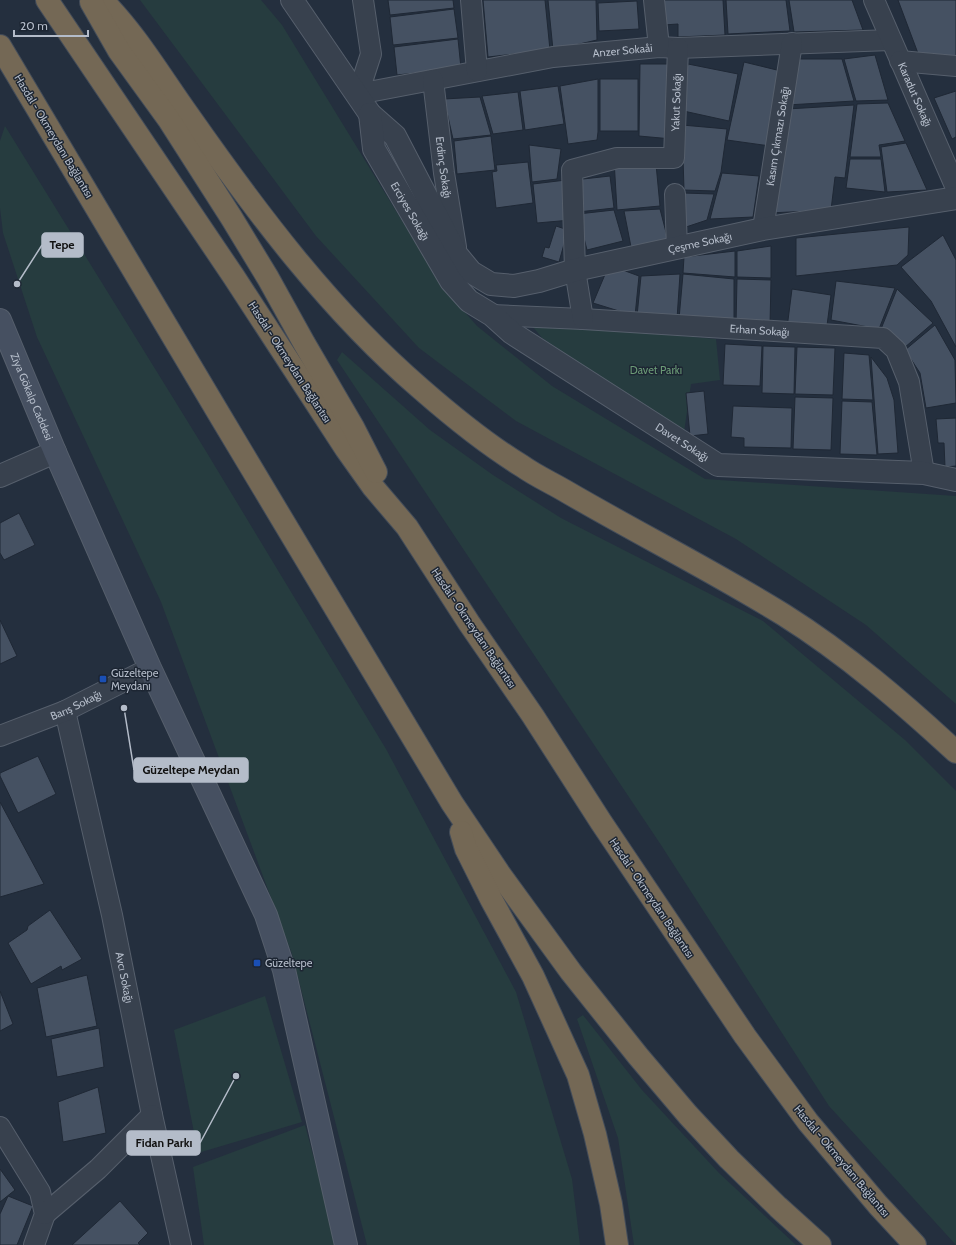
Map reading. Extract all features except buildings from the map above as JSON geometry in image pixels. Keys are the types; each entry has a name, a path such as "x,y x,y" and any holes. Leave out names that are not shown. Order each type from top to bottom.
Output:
{"highway":[{"name":"Hasdal - Okmeydanı Bağlantısı","path":"47,0 234,277 346,449 372,487 407,527 469,623 533,716 660,911 778,1083 836,1157 915,1245"},
{"path":"89,0 119,51 169,120 268,278 353,427 407,527"},
{"path":"102,0 148,56 188,115 259,213 317,284 369,341 420,388 468,428 523,467 786,616 841,655 897,699 956,752"},
{"name":"Hasdal - Okmeydanı Bağlantısı","path":"0,46 452,804 499,873 571,972 638,1056 688,1115 729,1159 778,1207 820,1245"},
{"path":"452,804 466,849 491,899 533,976 578,1075 595,1134 610,1196 617,1245"}],"main road":[{"name":"Ziya Gökalp Caddesi","path":"0,320 55,452 150,668 266,915 284,970 346,1245"}],"street":[{"name":"Erciyes Sokağı","path":"292,0 358,94 370,114 395,136 457,255"},
{"path":"358,94 371,54 363,0"},
{"path":"471,0 477,71"},
{"name":"Yakut Sokağı","path":"575,270 572,170 616,158 674,158 668,47 654,0"},
{"name":"Karadut Sokağı","path":"874,0 956,188"},
{"name":"Anzer Sokaåi","path":"358,94 553,56 668,47 891,40"},
{"name":"Kasım Çıkmazı Sokağı","path":"763,229 792,43"},
{"path":"900,60 956,66"},
{"name":"Erdinç Sokağı","path":"434,80 444,173 457,255"},
{"name":"Erciyes Sokağı","path":"370,114 374,149 451,281 469,301"},
{"path":"675,194 677,248"},
{"name":"Çeşme Sokağı","path":"457,255 471,272 491,284 514,286 539,281 575,270 763,229 956,198"},
{"path":"575,270 583,319"},
{"name":"Davet Sokağı","path":"469,301 492,316 512,333 718,465 924,473 956,480"},
{"name":"Erhan Sokağı","path":"492,316 583,319 883,338 896,350 910,382 924,473"},
{"path":"0,476 55,452"},
{"name":"Barış Sokağı","path":"0,736 65,711 150,668"},
{"name":"Avcı Sokağı","path":"65,711 112,915 152,1115 181,1245"},
{"path":"34,1245 45,1214 98,1169 152,1115"},
{"path":"0,1126 40,1192 45,1214"}],"green space":[{"path":"140,0 261,0 282,25 442,286 477,326 552,386 705,479 956,496 956,704 866,625 736,539 516,421 419,348 316,236"},
{"path":"5,126 204,448 386,749 516,992 572,1179 580,1245 367,1245 292,954 161,602 37,337 3,233 0,208 0,141"},
{"name":"Davet Parkı","path":"530,323 716,339 720,380 691,384 684,432 542,338"},
{"path":"342,352 430,430 493,475 561,518 763,621 905,740 956,791 956,1245 829,1106 661,845 337,360"},
{"path":"265,996 302,1122 198,1153 174,1030"},
{"path":"583,1015 642,1090 719,1173 796,1245 634,1245 618,1138 577,1019"},
{"path":"305,1125 337,1245 204,1245 193,1167"}],"place":[{"name":"Tepe","path":"17,284"},
{"name":"Güzeltepe Meydanı","path":"103,679"},
{"name":"Güzeltepe Meydan","path":"124,708"},
{"name":"Güzeltepe","path":"257,963"},
{"name":"Fidan Parkı","path":"236,1076"}]}
